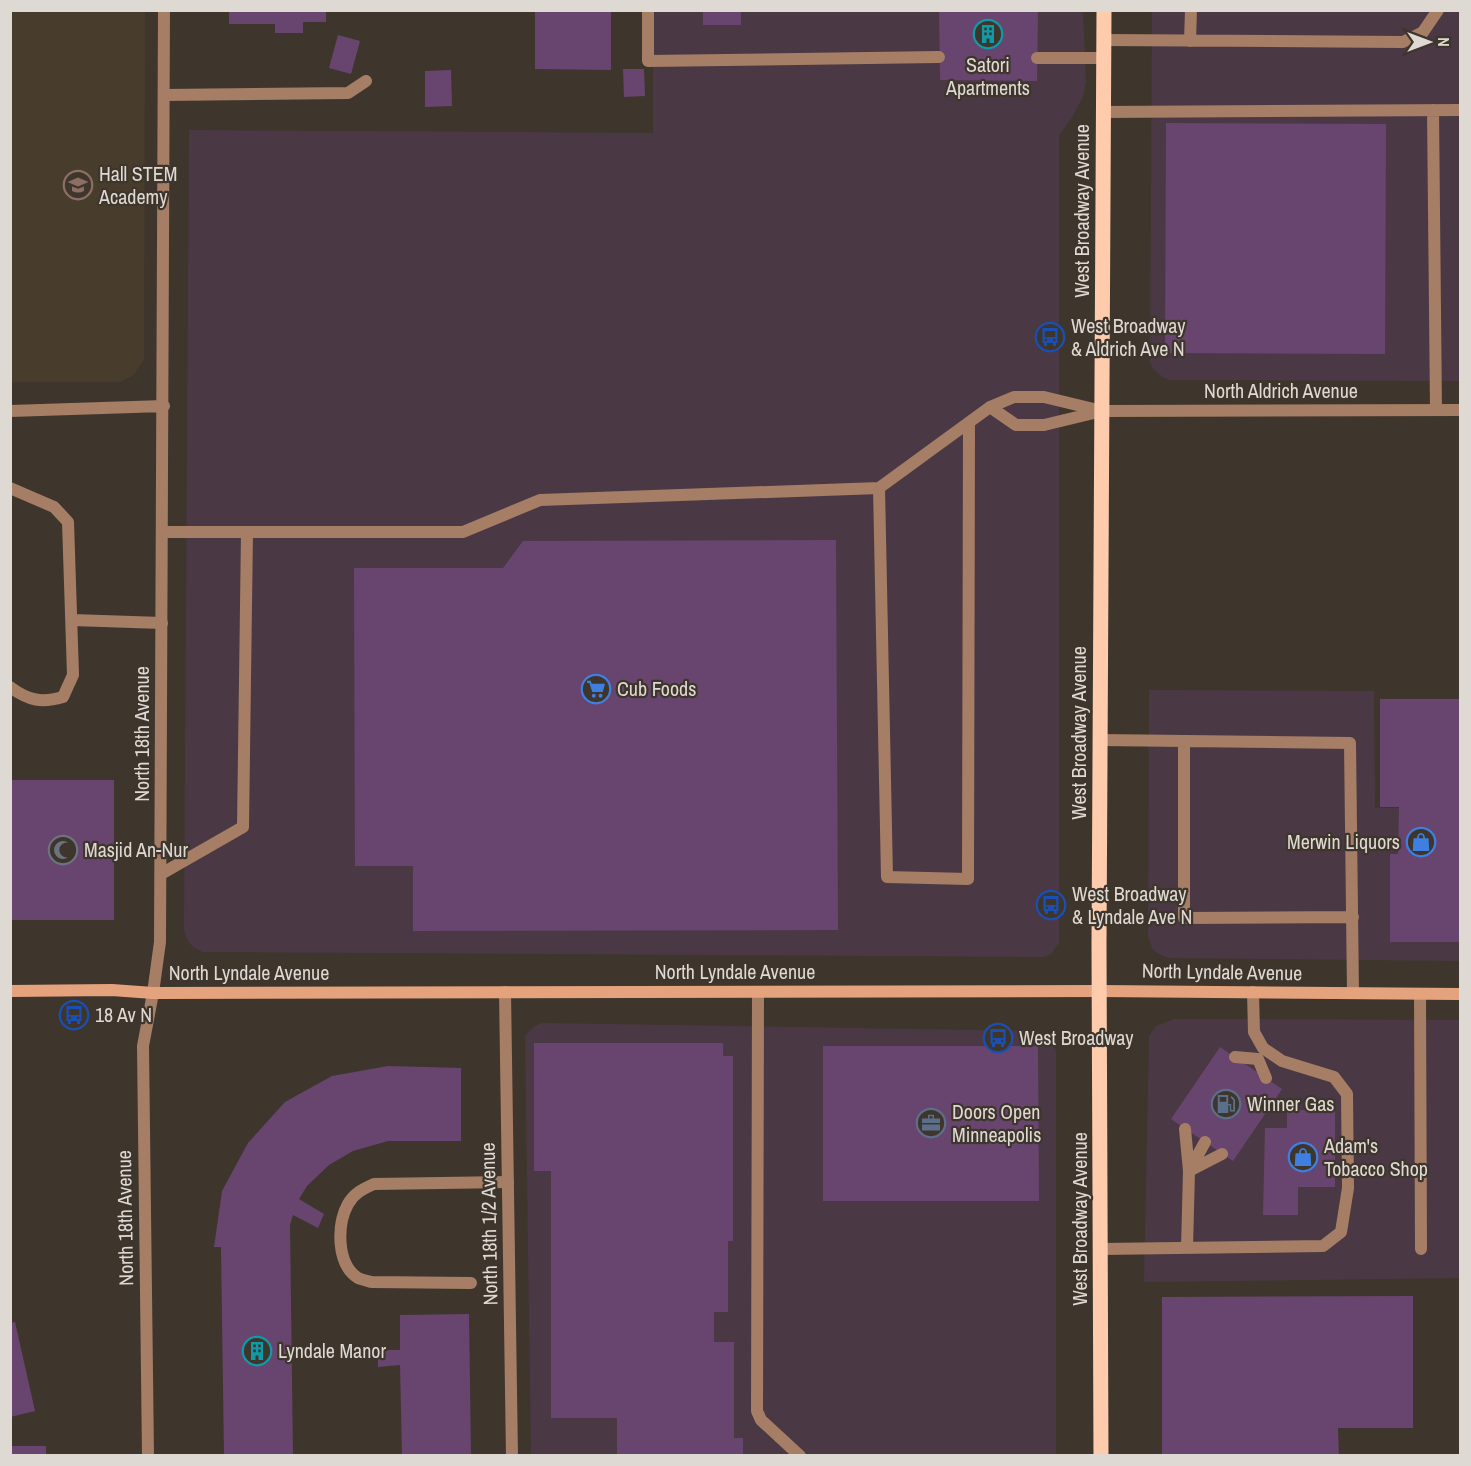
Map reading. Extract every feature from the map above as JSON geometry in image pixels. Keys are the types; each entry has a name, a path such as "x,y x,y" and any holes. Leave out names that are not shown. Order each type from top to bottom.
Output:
{"main road":[{"name":"West Broadway Avenue","path":"1101,1455 1100,740 1104,10"}],"street":[{"name":"North 18th Avenue","path":"148,1455 142,1046 153,993 160,942 164,10"},
{"path":"648,10 648,61 939,57"},
{"path":"1190,41 1191,10"},
{"path":"1104,40 1403,42 1423,32 1438,10"},
{"path":"1037,58 1104,58"},
{"path":"164,95 348,93 366,81"},
{"path":"1433,110 1436,411"},
{"path":"1103,111 1461,110"},
{"path":"163,532 463,532 540,500 879,488 990,407 1014,397 1044,397 1102,411"},
{"path":"10,411 164,406"},
{"path":"990,407 1016,425 1044,425 1102,411"},
{"name":"North Aldrich Avenue","path":"1102,411 1461,410"},
{"path":"879,488 887,877 968,879 969,423"},
{"path":"10,488 54,507 68,522 73,675 63,697 46,702 22,696 10,687"},
{"path":"161,874 243,827 247,532"},
{"path":"72,620 162,623"},
{"path":"1100,740 1350,743 1353,993"},
{"path":"1184,741 1184,918 1353,917"},
{"name":"North Lyndale Avenue","path":"10,991 112,990 153,993 1100,991 1461,994"},
{"name":"North 18th 1/2 Avenue","path":"505,992 512,1455"},
{"path":"758,992 757,1411 760,1420 800,1455"},
{"path":"1253,992 1257,1058 1266,1078"},
{"path":"1420,994 1421,1249"},
{"path":"1101,1249 1323,1246 1341,1233 1348,1188 1347,1094 1334,1077 1282,1061 1235,1057"},
{"path":"1185,1129 1189,1171 1187,1248"},
{"path":"1189,1171 1205,1142"},
{"path":"1189,1171 1222,1154"},
{"path":"471,1283 372,1282 358,1278 348,1268 341,1250 342,1218 349,1202 360,1190 374,1184 508,1182"}],"shaded area":[{"name":"Hall STEM Academy","path":"11,10 145,11 144,359 134,375 120,382 11,382"},
{"path":"653,11 1083,11 1086,81 1083,97 1059,135 1059,943 1051,954 1044,957 203,952 193,947 184,931 189,130 653,133"},
{"path":"1152,11 1460,11 1460,381 1171,380 1164,378 1153,369 1150,362"},
{"path":"1149,690 1374,691 1375,808 1460,808 1460,961 1168,958 1157,953 1152,948 1148,937"},
{"path":"1175,1019 1460,1020 1460,1278 1144,1282 1149,1036 1156,1026"},
{"path":"542,1023 1032,1031 1044,1033 1050,1037 1056,1051 1056,1455 531,1455 525,1036 533,1027"}],"building":[{"path":"229,10 326,10 326,22 303,22 303,33 275,33 275,24 229,24"},
{"path":"535,10 611,10 611,70 535,69"},
{"path":"703,10 741,10 741,25 703,25"},
{"name":"Satori Apartments","path":"939,10 1038,10 1037,81 940,80"},
{"path":"338,35 360,41 351,74 329,68"},
{"path":"623,69 644,69 645,96 624,97"},
{"path":"451,70 452,106 425,107 425,71"},
{"path":"1166,123 1386,124 1385,354 1165,353"},
{"name":"Cub Foods","path":"836,540 838,930 413,931 413,866 355,866 354,568 503,568 523,541"},
{"path":"1380,699 1460,699 1460,942 1390,942 1390,854 1398,854 1399,807 1380,807"},
{"name":"Masjid An-Nur","path":"12,780 114,780 114,920 12,920"},
{"path":"534,1043 723,1043 723,1056 733,1056 733,1241 728,1241 728,1312 714,1312 714,1342 734,1342 734,1438 743,1438 743,1456 617,1456 617,1418 551,1418 551,1171 534,1171"},
{"name":"Doors Open Minneapolis","path":"823,1046 1038,1046 1039,1201 823,1201"},
{"name":"Winner Gas","path":"1220,1047 1282,1089 1233,1161 1171,1119"},
{"name":"Lyndale Manor","path":"388,1066 461,1068 461,1141 388,1141 353,1151 329,1165 307,1186 299,1199 324,1214 318,1228 293,1215 290,1225 293,1456 224,1456 221,1247 214,1247 222,1191 248,1143 285,1102 332,1076"},
{"path":"1287,1110 1335,1110 1335,1187 1298,1187 1298,1215 1263,1215 1265,1128 1287,1128"},
{"path":"1413,1296 1413,1428 1338,1428 1339,1456 1162,1456 1162,1297"},
{"name":"Lyndale Manor","path":"469,1314 471,1456 402,1456 400,1365 378,1367 378,1350 400,1350 400,1315"},
{"path":"15,1322 35,1411 10,1417 10,1323"},
{"path":"10,1446 46,1446 46,1456 10,1456"}],"place":[{"name":"Satori Apartments","path":"988,34"},
{"name":"Hall STEM Academy","path":"78,185"},
{"name":"West Broadway & Aldrich Ave N","path":"1050,337"},
{"name":"Cub Foods","path":"596,689"},
{"name":"Merwin Liquors","path":"1421,842"},
{"name":"Masjid An-Nur","path":"63,850"},
{"name":"West Broadway & Lyndale Ave N","path":"1051,905"},
{"name":"18 Av N","path":"74,1015"},
{"name":"West Broadway","path":"998,1038"},
{"name":"Winner Gas","path":"1226,1104"},
{"name":"Doors Open Minneapolis","path":"931,1123"},
{"name":"Adam's Tobacco Shop","path":"1303,1157"},
{"name":"Lyndale Manor","path":"257,1351"}]}
